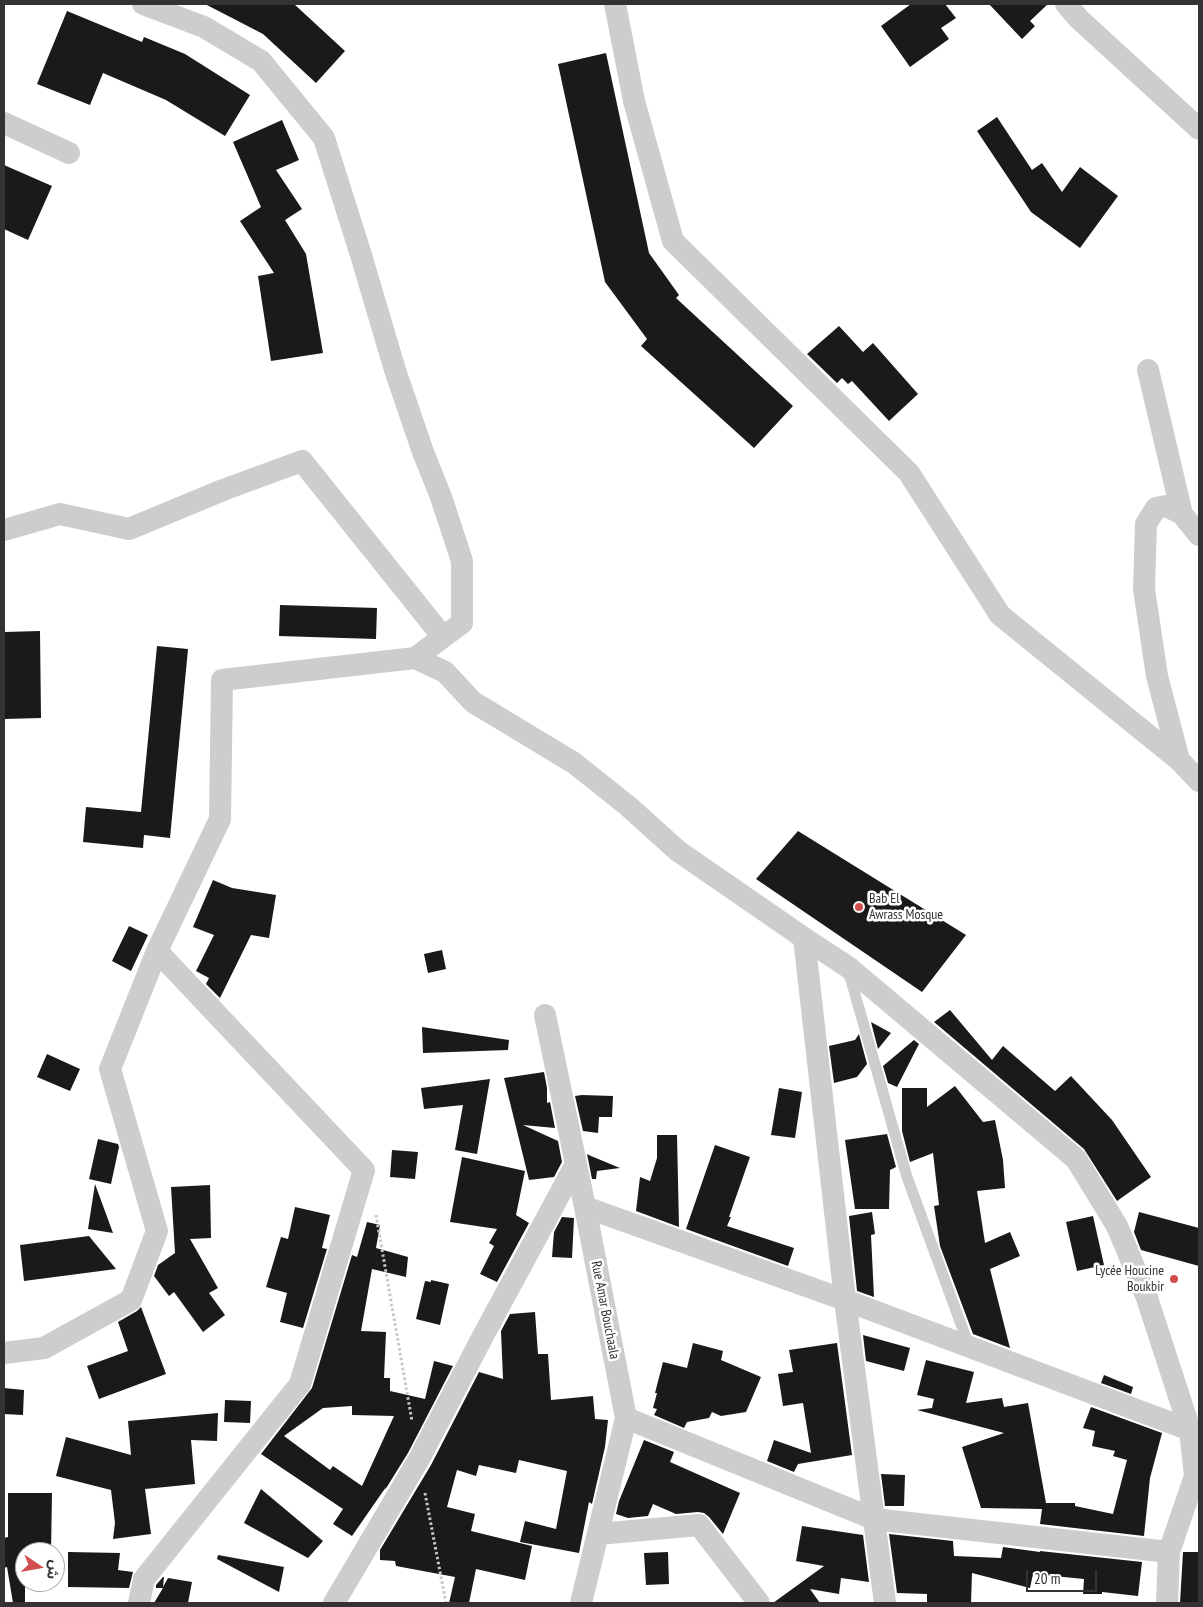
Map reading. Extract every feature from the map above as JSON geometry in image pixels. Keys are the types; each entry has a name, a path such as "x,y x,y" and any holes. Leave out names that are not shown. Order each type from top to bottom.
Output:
{"street":[{"path":"4,1353 44,1348 131,1300 157,1231 110,1069 157,951 220,819 222,680 415,658 462,623 462,561 395,370 362,256 324,138 260,61 204,27 143,4"},
{"path":"615,4 634,101 673,241 909,473 1000,615 1179,760 1199,781"},
{"path":"1066,4 1079,19 1199,129"},
{"path":"4,123 69,153"},
{"path":"1148,370 1182,514"},
{"path":"4,530 60,514 129,529 223,490 302,461 444,637"},
{"path":"1179,760 1157,676 1144,589 1146,524 1156,508 1166,506 1182,514 1199,535"},
{"path":"415,658 445,672 474,702 574,763 628,806 678,851 848,966 1076,1159 1117,1226 1140,1280 1190,1430 1197,1476 1169,1552 1167,1603"},
{"path":"804,938 845,1300 886,1603"},
{"path":"139,1603 144,1579 300,1384 364,1170 157,951"},
{"name":"Rue Amar Bouchaala","path":"545,1015 626,1418 581,1603"},
{"path":"334,1603 419,1459 576,1164"},
{"path":"585,1207 845,1300 1190,1430"},
{"path":"626,1418 874,1519 1169,1552"},
{"path":"598,1534 699,1525 759,1603"}],"lane":[{"path":"848,966 907,1177 970,1347"}],"path":[{"path":"352,1210 375,1210 446,1603"}],"building":[{"path":"205,4 294,4 345,51 316,83 263,34"},
{"path":"911,4 945,4 956,18 941,28 949,39 910,67 881,26"},
{"path":"989,4 1048,4 1030,21 1035,26 1022,39"},
{"path":"67,11 142,42 144,37 185,54 250,95 225,136 166,100 103,73 90,105 37,84"},
{"path":"606,53 649,253 679,295 676,298 793,406 754,448 641,346 647,339 605,282 558,64"},
{"path":"997,117 1032,170 1042,163 1062,192 1080,167 1118,196 1080,248 1031,212 977,131"},
{"path":"282,120 299,160 276,170 302,209 285,220 306,254 323,353 271,361 258,276 274,273 240,221 261,207 233,142"},
{"path":"4,165 52,186 28,240 4,229"},
{"path":"839,326 863,352 873,343 918,394 889,421 852,381 848,384 842,378 837,383 807,354"},
{"path":"280,605 377,608 376,639 279,636"},
{"path":"40,631 41,718 4,719 4,632"},
{"path":"157,646 188,649 170,838 144,835 143,848 83,842 86,807 141,812"},
{"name":"Bab El Awrass Mosque","path":"798,831 966,935 922,992 756,879"},
{"path":"213,880 232,888 276,895 269,938 251,935 220,998 206,984 209,978 196,971 214,935 193,927"},
{"path":"129,926 148,935 131,971 112,961"},
{"path":"442,950 446,969 428,973 424,954"},
{"path":"950,1010 992,1060 1003,1046 1055,1091 1071,1076 1112,1120 1151,1177 1117,1201 1084,1149 934,1022"},
{"path":"871,1022 891,1033 878,1049"},
{"path":"422,1027 509,1040 508,1050 423,1053"},
{"path":"859,1034 867,1064 857,1077 834,1083 829,1046 855,1040"},
{"path":"914,1040 919,1044 897,1087 888,1083 883,1066"},
{"path":"47,1054 80,1069 70,1091 37,1077"},
{"path":"544,1072 547,1103 550,1102 555,1128 523,1125 558,1141 562,1162 554,1177 529,1180 504,1078"},
{"path":"490,1079 477,1154 455,1150 463,1105 424,1109 421,1088"},
{"path":"955,1086 983,1122 995,1120 1003,1160 1005,1188 977,1191 985,1243 1010,1232 1020,1256 990,1269 1010,1348 973,1334 940,1246 934,1206 939,1205 933,1153 910,1162 902,1131 902,1088 927,1088 927,1107"},
{"path":"779,1088 802,1092 795,1138 771,1135"},
{"path":"575,1096 613,1096 612,1117 599,1117 598,1133 583,1131"},
{"path":"887,1134 896,1167 890,1170 889,1209 855,1209 845,1140"},
{"path":"657,1135 677,1135 679,1227 636,1211 640,1177 650,1181 657,1158"},
{"path":"98,1139 118,1144 119,1147 111,1184 89,1179"},
{"path":"715,1145 750,1157 727,1226 794,1248 788,1266 686,1229"},
{"path":"392,1150 418,1152 415,1179 390,1177"},
{"path":"587,1154 620,1168 597,1171 596,1179 592,1179"},
{"path":"462,1157 525,1171 516,1215 529,1223 497,1282 480,1274 494,1246 489,1243 497,1229 450,1222"},
{"path":"95,1184 113,1233 88,1229"},
{"path":"210,1185 211,1238 190,1239 218,1288 209,1293 225,1315 203,1332 174,1292 169,1296 154,1276 158,1265 175,1253 171,1187"},
{"path":"295,1207 330,1215 322,1248 327,1249 303,1328 280,1322 287,1293 266,1287 281,1237 288,1239"},
{"path":"872,1212 875,1234 871,1235 874,1297 857,1291 849,1216"},
{"path":"1139,1212 1199,1228 1199,1266 1141,1250 1134,1232"},
{"path":"1093,1216 1104,1265 1077,1271 1066,1222"},
{"path":"562,1217 574,1218 572,1258 552,1257 554,1232"},
{"path":"367,1222 380,1225 376,1248 408,1257 406,1277 372,1269 361,1331 386,1332 384,1378 390,1378 390,1391 425,1399 434,1361 453,1366 408,1453 385,1490 386,1487 352,1536 333,1524 343,1509 261,1454 312,1388 352,1255 357,1257","holes":["352,1406 352,1415 394,1416 362,1486 333,1466 330,1470 284,1436 323,1408"]},
{"path":"89,1236 116,1269 24,1281 20,1245"},
{"path":"431,1280 449,1284 440,1325 416,1319 425,1281 431,1282"},
{"path":"141,1307 166,1374 99,1399 87,1366 128,1351 118,1322"},
{"path":"535,1312 538,1354 548,1354 551,1400 593,1396 595,1419 608,1420 605,1447 592,1504 589,1502 579,1553 520,1542 525,1521 556,1529 567,1471 519,1460 516,1473 479,1465 476,1476 457,1470 447,1507 475,1514 471,1531 532,1546 525,1580 476,1569 469,1603 449,1603 455,1577 396,1566 395,1561 380,1560 380,1550 431,1465 479,1372 503,1379 501,1331 510,1314"},
{"path":"863,1335 910,1348 904,1371 866,1361"},
{"path":"693,1343 723,1351 721,1360 761,1377 746,1412 721,1416 712,1412 709,1418 687,1422 684,1428 654,1415 657,1409 653,1408 657,1393 655,1393 663,1362 687,1368"},
{"path":"837,1343 852,1455 798,1464 794,1472 767,1461 774,1440 811,1453 803,1403 783,1406 778,1374 793,1372 789,1350"},
{"path":"926,1360 974,1372 966,1403 1002,1398 1004,1407 1028,1403 1046,1503 1075,1503 1075,1506 1113,1514 1127,1460 1113,1456 1115,1451 1092,1446 1095,1431 1083,1428 1091,1407 1162,1433 1150,1478 1144,1536 1040,1524 1042,1509 981,1508 962,1447 1004,1433 917,1410 932,1408 934,1399 917,1395"},
{"path":"1104,1375 1133,1387 1131,1394 1101,1383"},
{"path":"4,1388 24,1390 23,1415 4,1414"},
{"path":"225,1400 251,1401 250,1423 224,1422"},
{"path":"218,1413 217,1441 191,1440 195,1484 145,1489 151,1534 113,1539 115,1523 111,1490 56,1476 66,1437 131,1455 128,1421"},
{"path":"644,1440 674,1452 670,1462 740,1493 723,1534 704,1513 676,1514 653,1504 648,1516 628,1518 616,1514 619,1501"},
{"path":"881,1474 905,1475 904,1506 885,1506"},
{"path":"261,1489 323,1541 308,1558 244,1523"},
{"path":"8,1493 52,1493 51,1542 15,1542 15,1592 25,1592 25,1603 13,1603 7,1567 4,1568 4,1538 8,1537"},
{"path":"802,1526 863,1535 869,1582 841,1578 839,1594 810,1589 820,1603 773,1603 824,1566 796,1561"},
{"path":"889,1534 953,1541 954,1556 1001,1558 1003,1547 1142,1562 1138,1596 1102,1592 1102,1594 1083,1594 1084,1579 1033,1574 1030,1588 972,1573 971,1603 927,1603 927,1594 897,1593"},
{"path":"68,1552 120,1553 118,1570 133,1572 129,1588 68,1587"},
{"path":"668,1552 669,1584 646,1585 644,1553"},
{"path":"1183,1552 1199,1552 1199,1603 1180,1603"},
{"path":"218,1555 284,1567 279,1592 217,1559"},
{"path":"163,1577 163,1587 168,1578 192,1582 188,1603 154,1603 163,1588 156,1588 156,1585"}],"place":[{"name":"Bab El Awrass Mosque","path":"859,907"},
{"name":"Lycée Houcine Boukbir","path":"1174,1279"}]}
